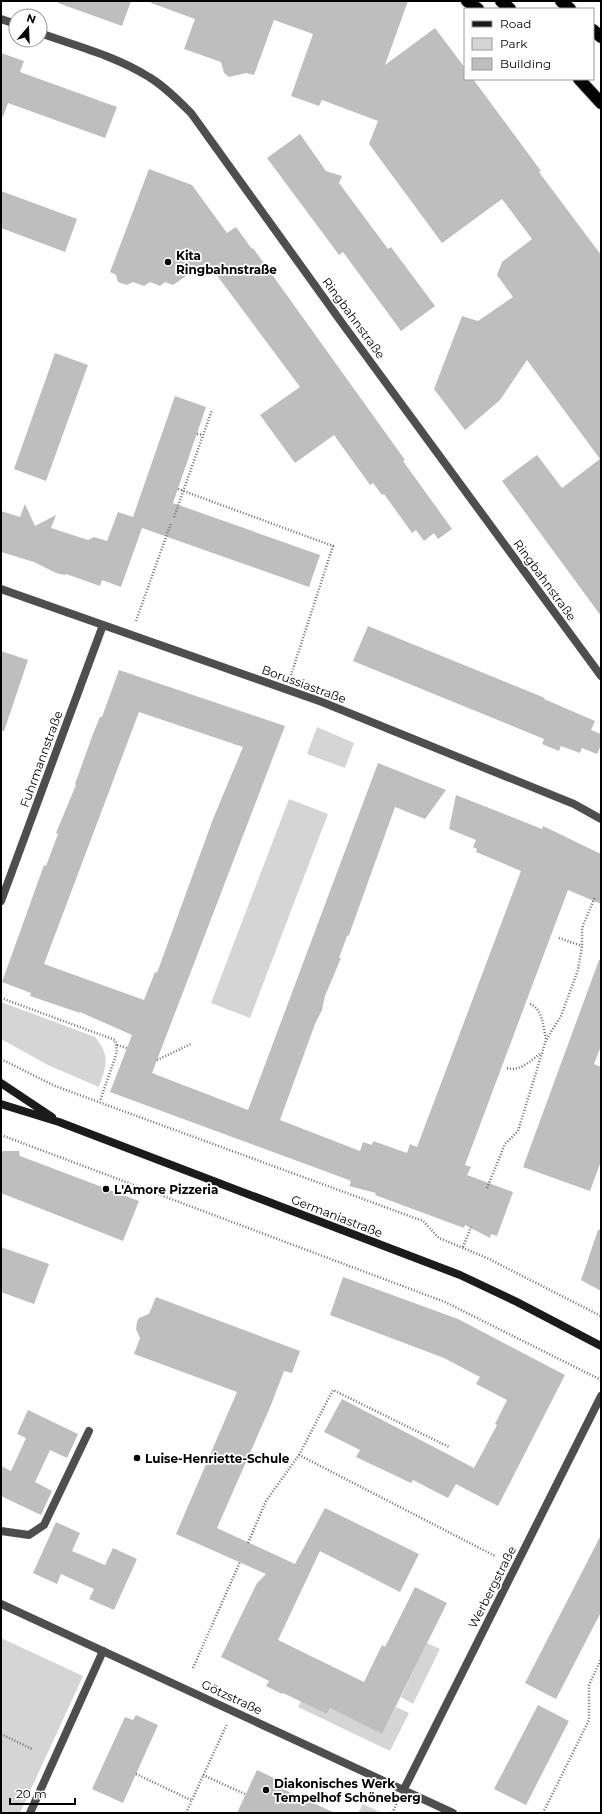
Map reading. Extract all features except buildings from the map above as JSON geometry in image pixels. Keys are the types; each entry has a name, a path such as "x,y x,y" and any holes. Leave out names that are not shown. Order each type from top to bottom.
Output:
{"highway":[{"path":"467,1 477,8"},
{"path":"501,1 509,8"},
{"path":"561,1 569,8"},
{"path":"580,80 601,103"}],"street":[{"name":"Ringbahnstraße","path":"48,36 110,58 142,72 160,85 191,113 342,323 601,676"},
{"name":"Borussiastraße","path":"1,590 103,624 287,689 574,804 597,817 601,809"},
{"name":"Fuhrmannstraße","path":"1,901 103,624"},
{"path":"1,1083 59,1122"},
{"path":"1,1104 59,1122"},
{"name":"Germaniastraße","path":"59,1122 460,1275 517,1302 601,1346"},
{"name":"Werbergstraße","path":"404,1789 601,1396"},
{"path":"1,1530 29,1535 44,1525 90,1431"},
{"name":"Götzstraße","path":"1,1604 404,1789 453,1813"},
{"path":"30,1813 103,1651"}],"path":[{"path":"174,517 212,410"},
{"path":"197,434 203,436"},
{"path":"178,489 333,546 287,689"},
{"path":"132,635 171,524"},
{"path":"487,1188 505,1144 518,1132 539,1065 541,1052 546,1040 561,1016 578,970 582,946 582,928 595,897"},
{"path":"559,938 582,946"},
{"path":"1,998 114,1040 117,1045 115,1060 100,1101"},
{"path":"530,1004 536,1006 540,1013 546,1040"},
{"path":"157,1060 191,1044"},
{"path":"117,1045 127,1048"},
{"path":"507,1068 513,1070 526,1065 541,1052"},
{"path":"1,1059 55,1086 100,1101 423,1221 439,1238 463,1248 601,1316"},
{"path":"1,1136 445,1302 601,1380"},
{"path":"463,1248 471,1227"},
{"path":"248,1543 266,1502 299,1455 332,1390 449,1446"},
{"path":"299,1455 495,1556"},
{"path":"193,1668 240,1562"},
{"path":"543,1813 589,1720 589,1686 601,1659"},
{"path":"186,1813 233,1710"},
{"path":"1,1734 32,1749"},
{"path":"136,1774 191,1800"},
{"path":"203,1775 245,1794"}],"green space":[{"path":"317,727 354,743 345,768 307,754"},
{"path":"289,799 328,814 250,1018 211,1003"},
{"path":"1,1002 95,1037 103,1050 106,1061 99,1087 48,1065 1,1039"},
{"path":"1,1638 83,1676 20,1813 1,1813"},
{"path":"427,1643 440,1649 413,1704 401,1697"},
{"path":"304,1696 312,1706 327,1714 330,1708 382,1733 396,1707 409,1713 390,1751 298,1707"},
{"path":"363,1804 382,1813 358,1813"}],"place":[{"name":"Kita Ringbahnstraße","path":"168,262"},
{"name":"L'Amore Pizzeria","path":"106,1189"},
{"name":"Luise-Henriette-Schule","path":"137,1458"},
{"name":"Diakonisches Werk Tempelhof Schöneberg","path":"266,1790"}]}
